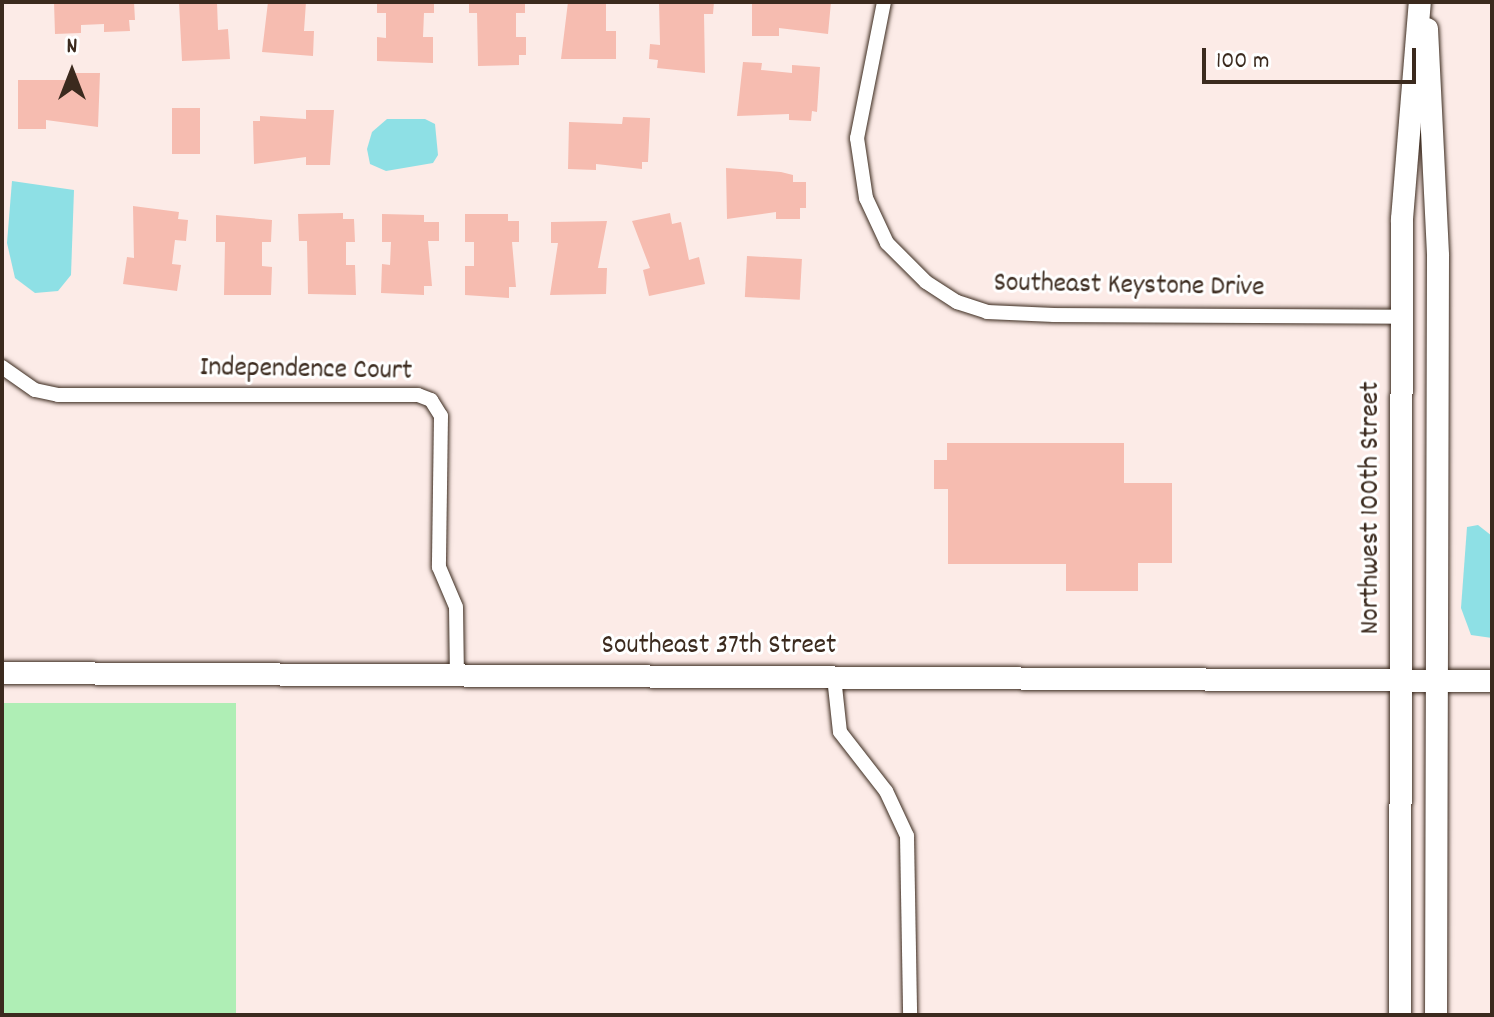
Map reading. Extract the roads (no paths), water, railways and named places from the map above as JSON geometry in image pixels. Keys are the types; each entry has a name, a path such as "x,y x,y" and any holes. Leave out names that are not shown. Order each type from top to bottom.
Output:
{"street":[{"name":"Southeast Keystone Drive","path":"884,2 857,138 866,198 887,243 926,282 957,302 987,312 1054,315 1402,317"},
{"name":"Northwest 100th Street","path":"1400,1015 1402,219 1422,2"},
{"name":"Northwest 100th Street","path":"1422,2 1437,188 1436,1015"},
{"name":"Independence Court","path":"2,367 35,390 58,395 418,395 431,400 441,416 439,567 456,607 457,676"},
{"name":"Southeast 37th Street","path":"2,673 1492,681"},
{"path":"834,677 840,732 886,791 907,836 910,1015"}],"water":[{"path":"387,119 425,119 435,124 438,155 433,163 386,171 370,164 367,149 372,132"},
{"path":"12,181 74,190 71,275 58,291 35,293 15,278 7,243"},
{"path":"1478,525 1492,536 1492,638 1471,635 1461,608 1467,527"}]}
